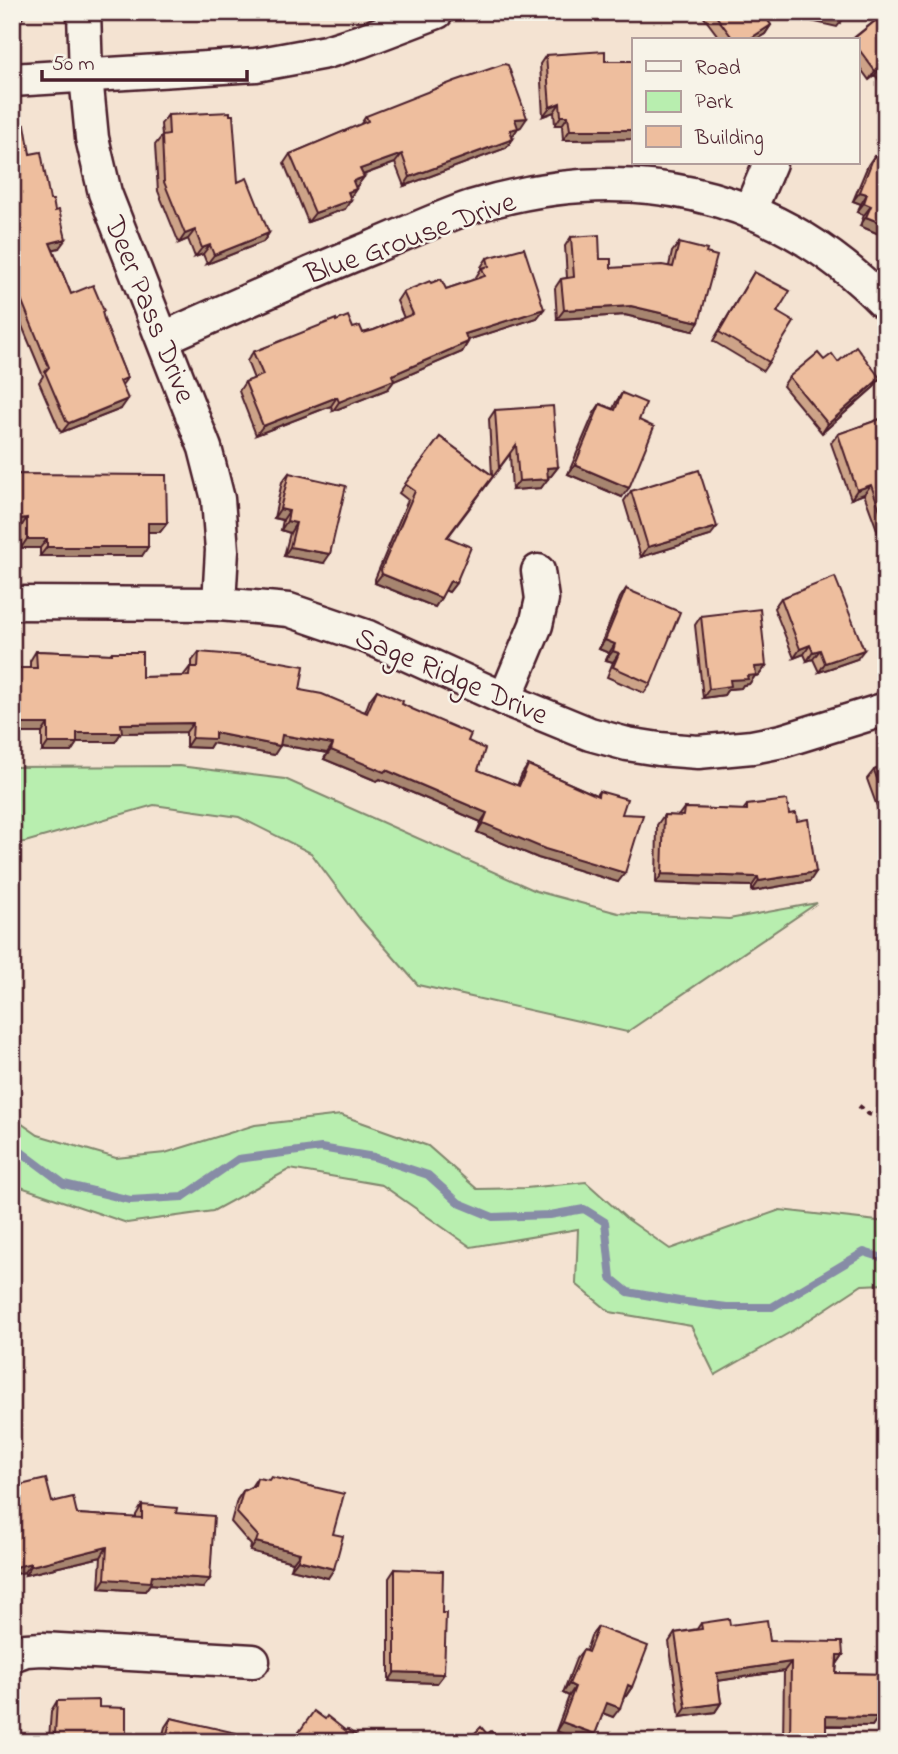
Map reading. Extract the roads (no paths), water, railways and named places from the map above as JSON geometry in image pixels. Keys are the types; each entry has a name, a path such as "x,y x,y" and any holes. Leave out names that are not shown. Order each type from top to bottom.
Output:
{"street":[{"name":"Deer Pass Drive","path":"84,12 92,138 105,193 205,448 218,499 222,550 219,604"},
{"path":"12,80 256,65 294,59 362,41 437,12"},
{"path":"750,210 770,164"},
{"name":"Blue Grouse Drive","path":"164,338 313,272 469,208 522,194 597,184 659,187 750,210 792,230 826,252 862,280 886,305"},
{"path":"505,699 536,625 542,599 538,571"},
{"name":"Sage Ridge Drive","path":"12,603 219,604 289,611 368,637 505,699 590,734 627,744 698,752 728,750 782,741 886,709"},
{"path":"12,1655 26,1650 42,1649 253,1661"}],"waterway":[{"path":"12,1145 64,1184 130,1200 183,1197 238,1159 321,1148 374,1157 428,1175 459,1203 493,1217 550,1215 584,1209 605,1222 611,1278 628,1292 679,1301 727,1307 772,1307 864,1252 886,1259"}]}
